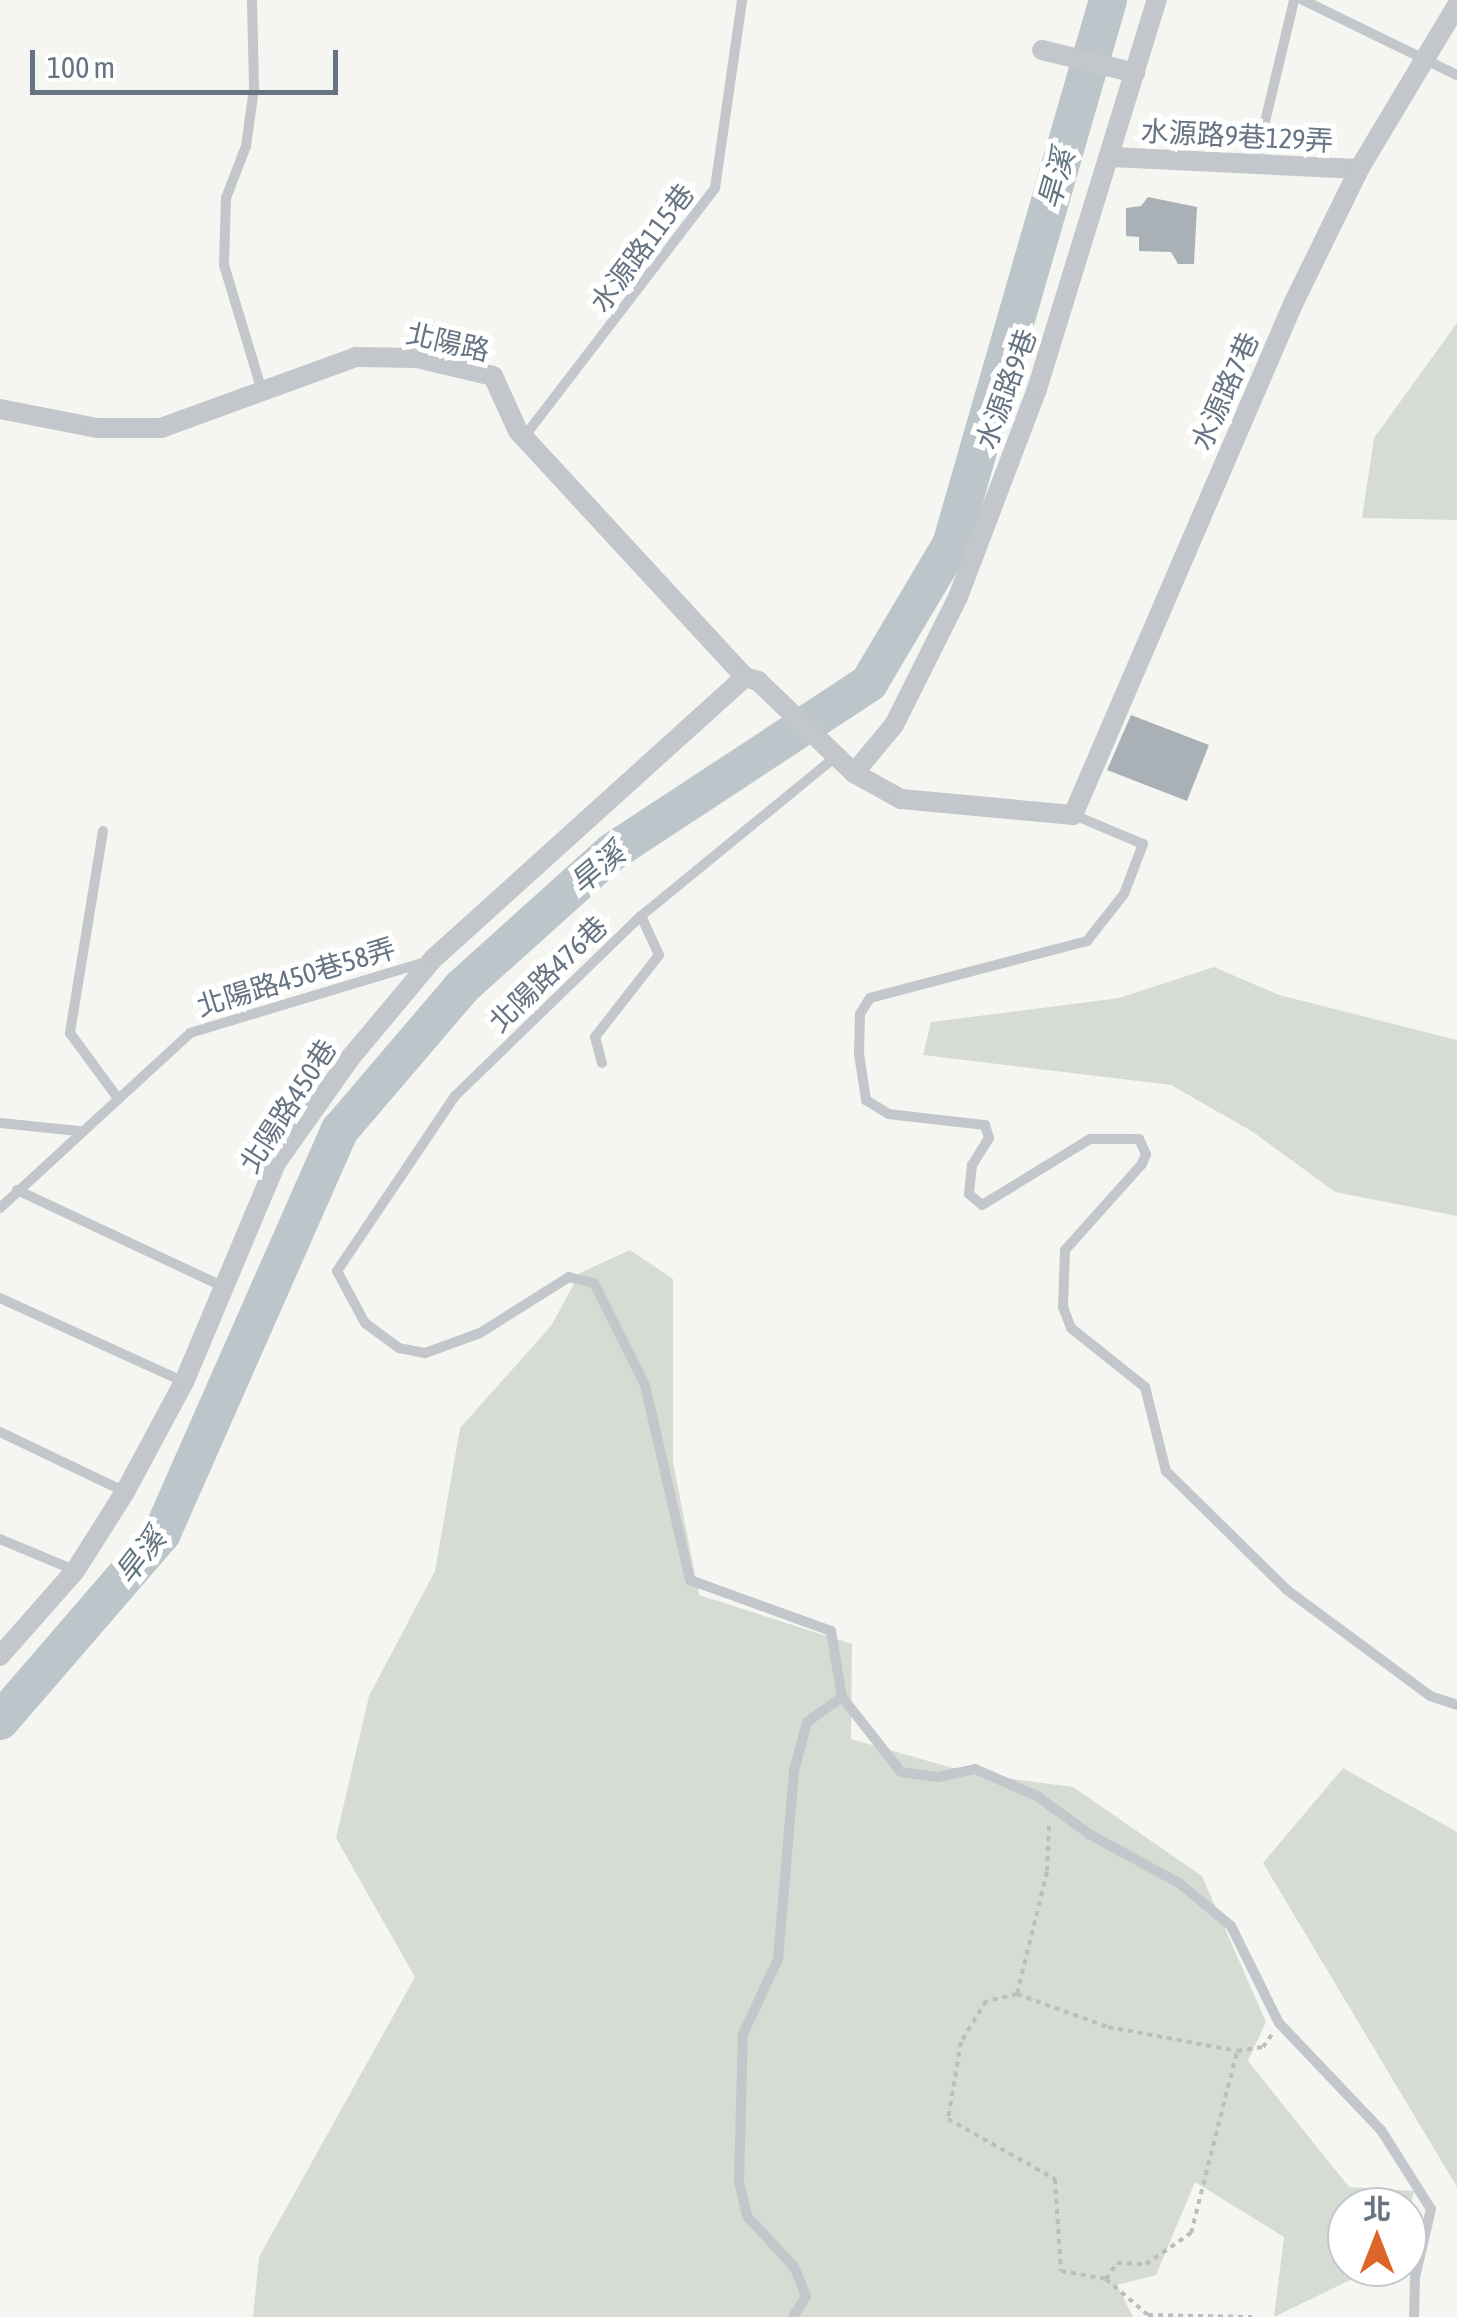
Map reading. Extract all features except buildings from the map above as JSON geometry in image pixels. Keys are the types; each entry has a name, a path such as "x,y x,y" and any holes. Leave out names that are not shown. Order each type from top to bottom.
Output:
{"street":[{"name":"水源路9巷","path":"854,774 894,725 958,598 1037,388 1112,158 1157,0"},
{"name":"水源路7巷","path":"1073,814 1293,304 1359,169 1457,5"},
{"path":"1042,50 1135,73"},
{"name":"水源路9巷129弄","path":"1112,158 1359,169"},
{"name":"北陽路","path":"0,409 97,428 161,428 356,356 416,358 493,376 524,436 752,679 839,754"},
{"name":"北陽路450巷","path":"2,1653 75,1570 125,1492 184,1382 276,1163 433,959 752,679"},
{"path":"839,754 854,774 901,799 1073,814"}],"lane":[{"path":"252,0 254,89 246,146 226,198 224,265 262,391"},
{"name":"水源路115巷","path":"524,436 716,188 742,0"},
{"path":"1255,164 1294,0"},
{"path":"1303,0 1457,74"},
{"name":"北陽路476巷","path":"839,754 640,916 455,1096 336,1271 365,1324 399,1348 425,1353 480,1333 570,1277 594,1283 645,1385 690,1580 831,1631 842,1697"},
{"path":"1073,814 1143,844 1124,894 1088,941 870,998 860,1014 859,1054 866,1100 888,1114 985,1125 989,1138 972,1165 969,1194 982,1205 1090,1138 1139,1139 1146,1154 1142,1164 1064,1250 1063,1308 1071,1328 1144,1387 1166,1472 1288,1590 1430,1696 1457,1705"},
{"path":"103,831 70,1033 117,1097"},
{"path":"602,1063 595,1036 659,955 640,916"},
{"name":"北陽路450巷58弄","path":"0,1208 190,1034 433,959"},
{"path":"0,1123 79,1132"},
{"path":"18,1190 222,1286"},
{"path":"0,1298 184,1382"},
{"path":"0,1432 125,1492"},
{"path":"0,1539 75,1570"},
{"path":"793,2317 806,2296 794,2267 747,2216 739,2182 743,2034 778,1959 794,1771 807,1722 842,1697 901,1772 938,1777 975,1769 1050,1805 1179,1883 1231,1926 1279,2023 1381,2130 1431,2209 1415,2277 1414,2317"}],"path":[{"path":"1018,1994 1047,1872 1050,1805"},
{"path":"1252,2317 1235,2312 1148,2316 1106,2280 1062,2271 1055,2179 948,2119 961,2042 986,2001 1018,1994 1108,2027 1236,2051 1263,2047 1279,2023"},
{"path":"1106,2280 1117,2263 1146,2264 1191,2234 1236,2051"}],"shaded area":[{"path":"1457,323 1457,520 1362,518 1374,438"},
{"path":"1214,967 1279,995 1457,1040 1457,1216 1335,1192 1253,1132 1171,1085 923,1055 931,1022 1119,998"},
{"path":"630,1250 673,1279 673,1462 699,1595 852,1644 851,1739 974,1774 1073,1787 1202,1876 1266,2022 1248,2061 1349,2187 1327,2187 1327,2287 1336,2287 1274,2317 1284,2237 1195,2182 1156,2275 1117,2285 1133,2317 253,2317 259,2257 415,1977 336,1838 369,1696 435,1571 460,1428 551,1326 580,1273"},
{"path":"1343,1768 1457,1832 1457,2187 1263,1863"}],"waterway":[{"name":"旱溪","path":"0,1721 162,1533 340,1130 462,987 612,852 869,683 951,545 1108,0"}]}
